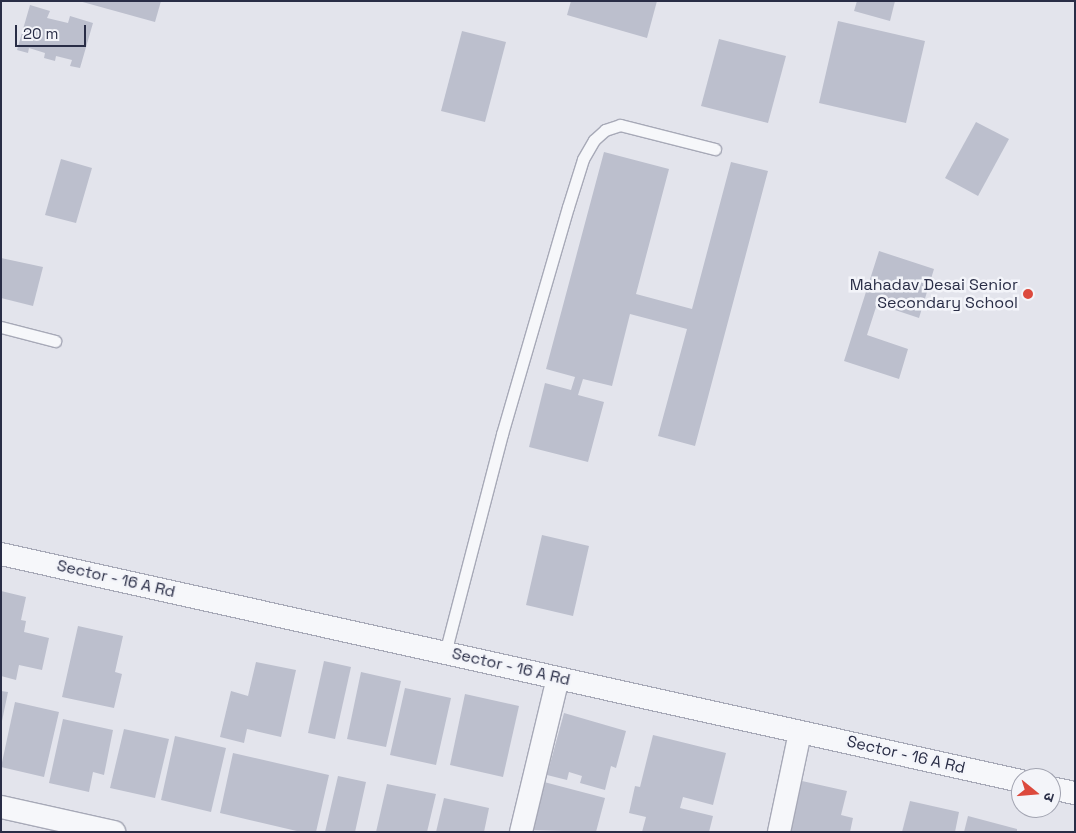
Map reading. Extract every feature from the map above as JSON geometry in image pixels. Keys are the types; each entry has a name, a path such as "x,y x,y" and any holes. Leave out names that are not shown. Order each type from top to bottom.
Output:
{"street":[{"name":"Sector - 16 A Rd","path":"1,554 1011,779"},
{"path":"521,832 558,678"},
{"path":"779,832 800,732"},
{"path":"1061,790 1075,793"},
{"path":"1,808 53,825 114,832"}],"lane":[{"path":"445,653 498,452 566,216 584,160 594,140 605,130 620,125 715,149"},
{"path":"1,328 55,341"}],"building":[{"path":"79,1 161,1 155,22"},
{"path":"571,1 657,1 647,38 567,15"},
{"path":"857,1 895,1 890,21 854,11"},
{"path":"30,5 50,11 47,18 68,23 70,16 93,23 80,68 70,66 72,60 56,56 55,61 44,58 45,53 29,48 28,53 17,50"},
{"path":"838,21 925,41 906,123 819,103"},
{"path":"462,31 506,42 485,122 441,111"},
{"path":"719,39 786,56 768,123 701,106"},
{"path":"976,122 1009,139 978,196 945,178"},
{"path":"604,152 669,169 636,294 692,309 731,162 768,171 695,446 658,436 687,329 630,314 612,386 583,379 578,395 604,402 588,462 529,447 545,383 571,390 575,377 546,369"},
{"path":"61,159 92,168 76,223 45,215"},
{"path":"879,251 934,269 919,318 877,304 867,335 908,349 899,379 844,361"},
{"path":"1,258 43,267 33,306 1,298"},
{"path":"542,535 589,546 573,616 526,605"},
{"path":"1,591 26,597 21,620 26,621 24,632 49,638 42,670 19,665 16,680 1,676"},
{"path":"78,626 123,636 115,672 122,674 114,708 62,697"},
{"path":"324,661 351,667 335,739 308,733"},
{"path":"256,662 296,670 281,737 247,729 244,743 220,737 231,691 248,696"},
{"path":"361,672 401,681 386,747 347,739"},
{"path":"405,688 451,698 436,765 390,755"},
{"path":"1,691 8,692 2,721 1,721"},
{"path":"465,694 519,706 503,777 450,765"},
{"path":"15,702 59,712 44,777 1,767"},
{"path":"564,713 626,731 616,768 611,766 605,790 580,783 582,776 569,772 567,780 547,775"},
{"path":"63,719 113,730 104,775 93,772 89,792 49,783"},
{"path":"124,729 169,739 155,798 110,788"},
{"path":"653,735 726,753 713,805 683,797 680,808 713,816 709,832 642,832 646,817 629,813 635,786 640,787"},
{"path":"175,736 226,748 211,812 161,800"},
{"path":"233,753 329,775 316,832 301,832 220,813"},
{"path":"338,776 366,782 355,832 325,832"},
{"path":"802,781 847,791 841,815 853,818 850,832 791,832"},
{"path":"544,782 605,798 596,832 531,830"},
{"path":"387,784 436,794 427,832 376,832"},
{"path":"444,798 489,808 484,832 436,832"},
{"path":"910,801 959,812 955,832 902,832"},
{"path":"968,816 1017,829 1017,832 964,832"}],"place":[{"name":"Mahadav Desai Senior Secondary School","path":"1028,294"}]}
